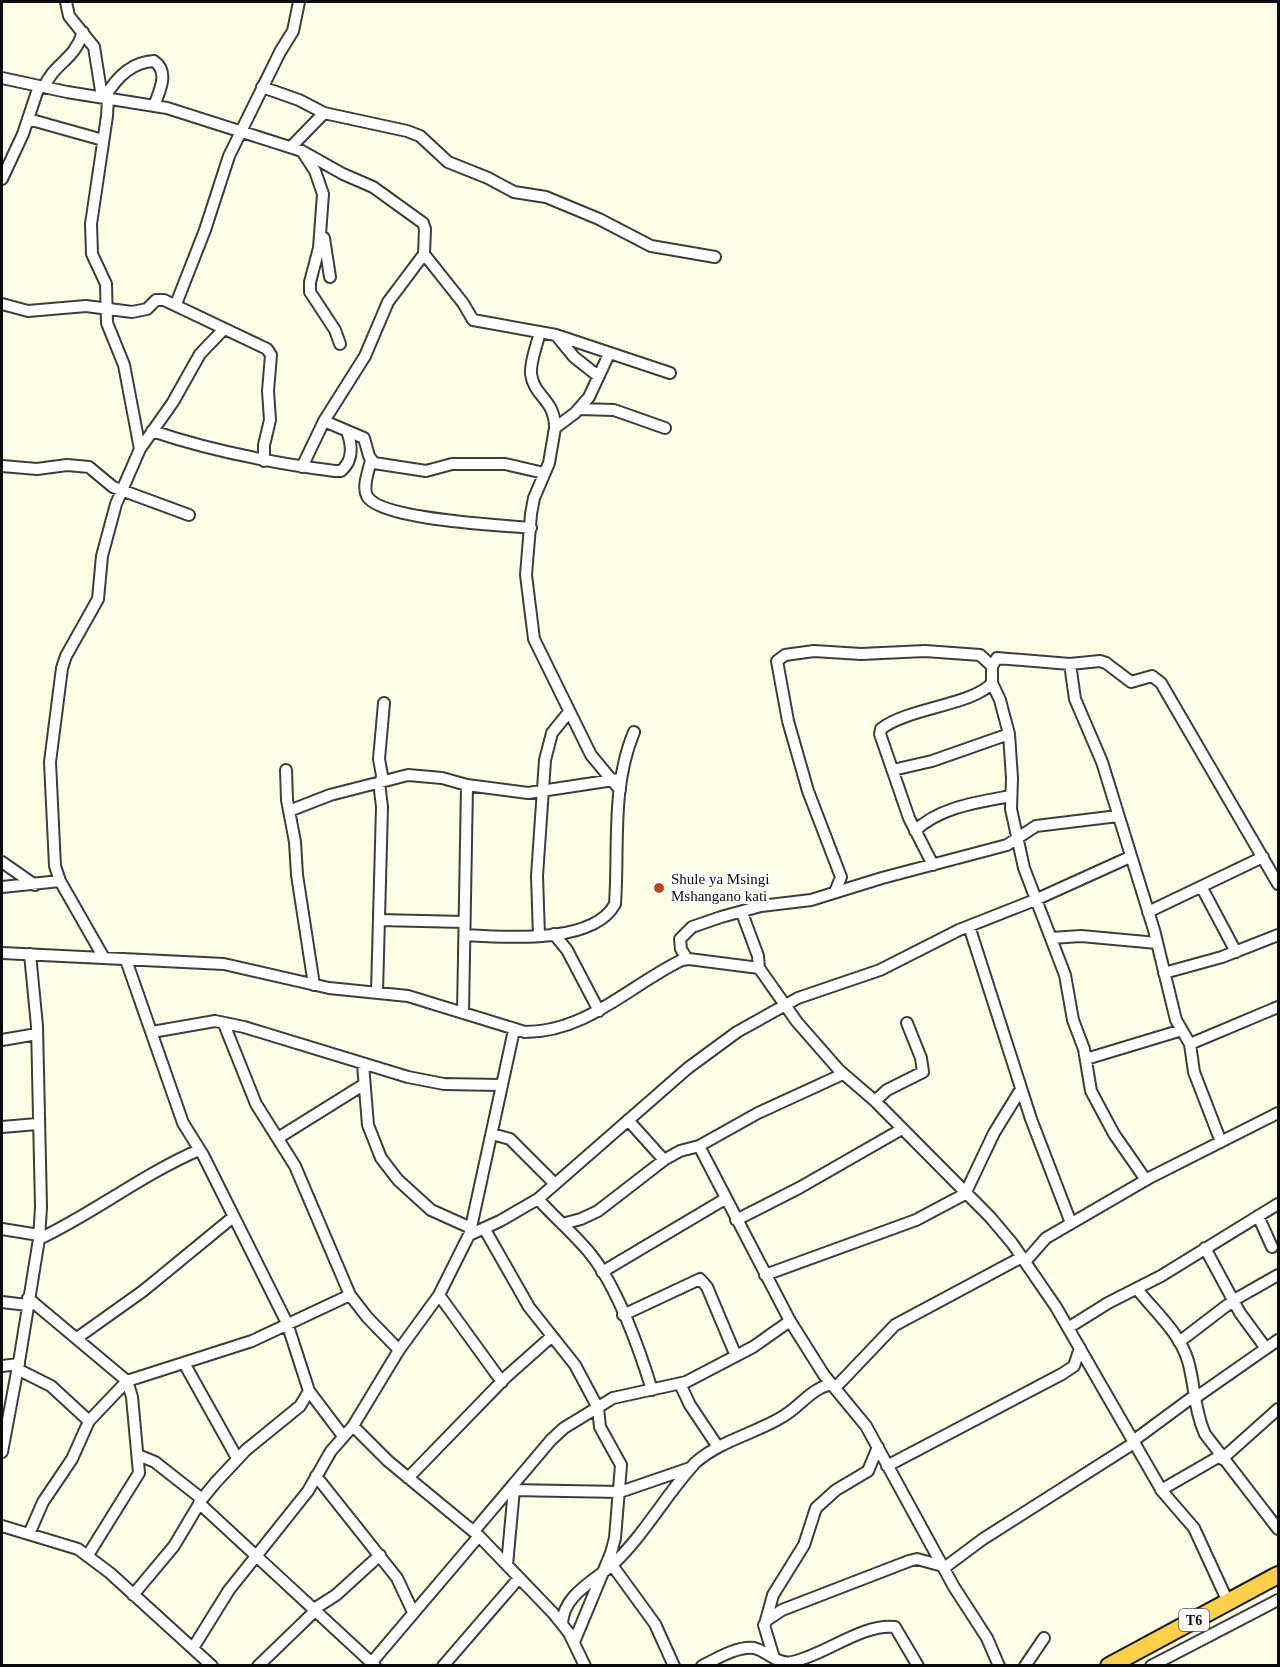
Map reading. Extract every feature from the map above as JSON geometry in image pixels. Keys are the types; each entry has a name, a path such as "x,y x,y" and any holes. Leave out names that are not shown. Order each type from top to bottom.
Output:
{"highway":[{"name":"T6","path":"1109,1665 1278,1575"}],"street":[{"path":"66,2 69,16 94,47 105,97 103,140 91,237 92,254 106,284 107,323 124,365 140,449"},
{"path":"176,304 205,230 229,156 262,87 293,31 299,2"},
{"path":"2,179 41,86 52,72 74,53 83,32"},
{"path":"105,97 120,75 154,61 162,69 163,77 154,106"},
{"path":"2,78 154,106 297,149 373,187 423,223 425,229 424,254 397,287 365,356 324,421 302,467"},
{"path":"262,87 299,100 324,113 407,131 420,136 448,162 488,178 503,187 546,198 599,219 651,246 715,257"},
{"path":"297,149 324,113"},
{"path":"28,119 103,140"},
{"path":"297,149 322,188 319,248 310,282 310,292 335,330 340,344"},
{"path":"319,224 330,278"},
{"path":"424,254 463,303 473,320 556,336 670,373"},
{"path":"2,303 28,311 86,306 141,311 156,300 176,304 270,352 267,390 270,420 264,445 264,461"},
{"path":"104,958 60,881 55,866 50,790 52,739 62,668 66,656 98,599 102,556 122,491 140,449 173,402 200,354 224,329"},
{"path":"540,332 531,376 536,388 553,407 555,428 549,463 534,498 526,575 534,639 591,755 617,783"},
{"path":"556,336 574,357 598,376"},
{"path":"555,428 579,409 589,397 609,354"},
{"path":"579,409 614,410 665,428"},
{"path":"324,421 366,440 371,460 366,489 368,496 384,509 413,516 531,528"},
{"path":"152,431 182,441 264,461 341,471 346,466 351,450 347,431"},
{"path":"371,460 375,463 422,471 452,464 495,464 544,473"},
{"path":"2,466 37,469 82,466 122,491 189,515"},
{"path":"835,892 841,877 808,791 788,721 777,661 785,655 814,651 861,654 934,651 980,655 992,666"},
{"path":"1146,1180 1091,1091 1086,1059 1073,1020 1065,975 1035,900 1011,809 1009,734 1000,700 992,683 992,666 995,658 1070,664 1100,661 1131,682 1152,676 1157,678 1278,884"},
{"path":"1070,664 1075,699 1100,754 1157,943 1169,998 1182,1030 1191,1044 1194,1072 1221,1142"},
{"path":"933,865 915,831 880,734 884,726 982,692 992,683"},
{"path":"377,992 382,807 379,759 384,703"},
{"path":"539,936 537,876 549,741 558,723 569,712"},
{"path":"465,935 539,936 554,934 601,921 609,914 615,904 617,783 634,732"},
{"path":"893,770 932,761 1009,734"},
{"path":"286,770 289,811 314,985"},
{"path":"289,811 330,795 408,775 424,775 467,785 528,793 617,783"},
{"path":"464,1013 467,785"},
{"path":"915,831 930,819 945,813 1011,795"},
{"path":"687,959 679,944 684,933 700,923 761,906 811,900 1007,845 1036,826 1118,816"},
{"path":"1148,912 1202,888 1263,856"},
{"path":"363,1064 363,1085 371,1136 388,1169 431,1210 470,1232 484,1228 538,1198 688,1068 736,1032 823,988 880,970 969,926 1035,900 1130,857"},
{"path":"2,862 35,885"},
{"path":"2,887 60,881"},
{"path":"1202,888 1236,952"},
{"path":"742,913 758,956 759,968 784,1006 843,1074 875,1101 1004,1233 1024,1260 1092,1368 1161,1490 1194,1528 1228,1602"},
{"path":"379,920 464,922"},
{"path":"969,926 1021,1089 1071,1223"},
{"path":"554,934 567,950 600,1011"},
{"path":"1164,973 1236,952 1278,935"},
{"path":"1051,938 1081,936 1157,943"},
{"path":"2,953 224,964 314,985 408,996 514,1030 538,1032 600,1011 661,971 687,959 759,968"},
{"path":"2,1452 39,1237 37,1034 30,954"},
{"path":"126,960 183,1123 287,1323 309,1391 343,1436"},
{"path":"1191,1044 1278,1007"},
{"path":"152,1032 214,1021 363,1064 444,1084 501,1085"},
{"path":"875,1101 887,1090 923,1072 921,1058 908,1023"},
{"path":"224,1024 256,1104 295,1166 350,1295 367,1317 399,1350"},
{"path":"193,1648 229,1590 316,1476 343,1436 353,1426 399,1350 439,1295 470,1232 514,1030"},
{"path":"1086,1059 1182,1030"},
{"path":"2,1040 37,1034"},
{"path":"562,1224 581,1219 598,1210 664,1160 680,1151 699,1146 758,1113 843,1074"},
{"path":"278,1138 363,1085"},
{"path":"765,1275 899,1227 965,1194 994,1132 1021,1089"},
{"path":"562,1624 567,1606 608,1568 691,1468 710,1450 782,1418 811,1392 833,1386 895,1325 1024,1260 1037,1245 1071,1223 1146,1180 1278,1113"},
{"path":"628,1119 664,1160"},
{"path":"2,1127 37,1124"},
{"path":"736,1220 799,1188 903,1129"},
{"path":"492,1134 510,1139 555,1184"},
{"path":"699,1146 790,1321 833,1386 857,1413 878,1447 959,1597 987,1638 999,1665"},
{"path":"2,1229 39,1237 80,1218 173,1161 199,1150"},
{"path":"538,1198 589,1252 602,1272 641,1354 652,1390"},
{"path":"602,1272 725,1199"},
{"path":"1068,1328 1278,1204"},
{"path":"1258,1216 1272,1247"},
{"path":"77,1338 143,1291 232,1218"},
{"path":"484,1228 529,1307 551,1337 569,1356 598,1408 600,1427 621,1465 615,1538 608,1568 574,1642"},
{"path":"1205,1248 1234,1300 1265,1347"},
{"path":"1179,1342 1234,1300 1278,1275"},
{"path":"624,1315 700,1279 707,1287 736,1356"},
{"path":"1137,1289 1179,1342 1188,1361 1199,1422 1221,1458 1278,1529"},
{"path":"29,1534 43,1503 72,1459 89,1421 127,1381 252,1341 350,1295"},
{"path":"439,1295 502,1382"},
{"path":"2,1302 28,1302 77,1338 127,1381 132,1397 139,1473 88,1555"},
{"path":"138,1455 155,1462 201,1501 373,1664 557,1433 613,1398 680,1384 736,1356 790,1321"},
{"path":"408,1478 502,1382 551,1337"},
{"path":"943,1567 1134,1442 1194,1397 1278,1340"},
{"path":"887,1466 1018,1400 1071,1369 1076,1364 1080,1348"},
{"path":"184,1363 237,1458"},
{"path":"2,1366 18,1366 51,1386 89,1421"},
{"path":"1071,1369 1092,1368"},
{"path":"680,1384 690,1405 718,1446"},
{"path":"133,1595 174,1546 201,1501 237,1458 300,1406 309,1391"},
{"path":"1161,1490 1221,1458 1278,1409"},
{"path":"353,1426 408,1478 477,1533 562,1624 585,1665"},
{"path":"774,1658 764,1625 773,1595 804,1545 816,1508 836,1490 868,1471 878,1447"},
{"path":"513,1490 620,1492 691,1468"},
{"path":"316,1476 397,1578 413,1612"},
{"path":"507,1564 513,1490"},
{"path":"2,1526 70,1545 88,1555 212,1665"},
{"path":"258,1665 315,1610 336,1595 380,1555"},
{"path":"764,1625 770,1617 799,1602 903,1563 917,1559 943,1567"},
{"path":"608,1568 655,1624 674,1665"},
{"path":"443,1665 519,1578"},
{"path":"1151,1665 1278,1600"},
{"path":"702,1665 745,1648 755,1648 774,1658 792,1663 835,1647 873,1627 889,1626 898,1631 918,1665"},
{"path":"1025,1665 1044,1638"}],"place":[{"name":"Shule ya Msingi Mshangano kati","path":"659,888"}]}
